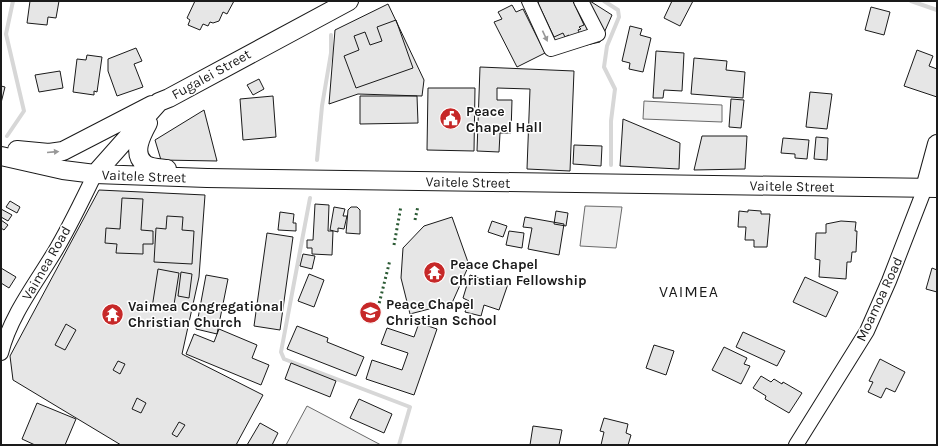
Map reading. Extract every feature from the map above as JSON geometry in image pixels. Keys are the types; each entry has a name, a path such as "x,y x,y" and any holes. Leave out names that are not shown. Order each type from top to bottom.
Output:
{"main road":[{"name":"Fugalei Street","path":"95,174 159,102 349,1"},
{"path":"1,147 24,151 49,153 63,152 118,121 159,102"},
{"path":"159,102 140,138 140,158 146,165 207,178"},
{"path":"931,188 937,144"},
{"name":"Vaitele Street","path":"1,156 63,170 95,174 207,178 931,188"}],"street":[{"path":"529,1 551,49 598,34 581,1"},
{"name":"Vaimea Road","path":"1,353 13,319 58,246 95,174"},
{"name":"Moamoa Road","path":"796,445 868,331 931,188"}],"shaded area":[{"path":"644,101 722,105 722,122 643,119"},
{"path":"585,206 622,207 616,248 580,246"},
{"path":"307,406 381,445 286,445"}],"building":[{"path":"30,1 59,1 56,18 48,17 47,25 27,23"},
{"path":"195,1 234,1 227,14 223,12 219,21 213,23 210,22 208,26 203,24 200,30 188,25 190,20 187,18"},
{"path":"522,1 590,1 612,15 600,42 546,54"},
{"path":"539,1 573,1 584,25 579,27 581,29 578,30 580,34 571,38 569,35 565,37 563,33 554,37 538,3"},
{"path":"672,1 693,1 680,26 664,18"},
{"path":"388,4 424,80 422,96 358,94 329,104 335,30"},
{"path":"512,5 516,12 523,9 545,53 517,67 494,22 502,19 498,12"},
{"path":"871,7 890,12 884,35 865,30"},
{"path":"396,20 413,68 356,88 344,56 359,50 354,36 365,32 370,45 382,41 377,27"},
{"path":"630,26 642,29 640,35 651,38 643,72 629,69 630,63 622,61"},
{"path":"136,48 142,61 134,64 143,87 117,96 108,71 108,59"},
{"path":"917,50 933,56 929,66 937,69 937,97 904,86"},
{"path":"656,51 684,53 682,91 664,90 663,98 653,98"},
{"path":"87,55 102,57 97,92 94,91 94,95 73,92 77,59 86,60"},
{"path":"694,58 727,61 726,70 745,72 743,98 691,94"},
{"path":"480,67 574,71 570,171 527,169 530,89 497,88 497,100 512,100 511,133 500,133 499,152 477,151"},
{"path":"60,71 63,88 39,92 35,75"},
{"path":"259,79 264,89 253,95 247,85"},
{"path":"1,86 5,87 1,103"},
{"name":"Peace Chapel Hall","path":"428,88 475,88 474,151 427,150"},
{"path":"810,92 832,94 827,129 806,127"},
{"path":"273,96 276,137 243,140 240,99"},
{"path":"360,96 417,96 418,123 360,124"},
{"path":"731,99 744,100 741,128 729,127"},
{"path":"204,110 217,161 161,160 155,140"},
{"path":"623,119 680,143 679,169 620,166"},
{"path":"702,136 747,136 745,169 694,170"},
{"path":"816,137 828,138 827,160 814,159"},
{"path":"783,138 809,140 807,159 795,158 795,154 781,153"},
{"path":"574,145 602,146 601,166 573,164"},
{"name":"Vaimea Congregational Christian Church","path":"99,190 205,195 199,277 182,354 263,395 236,445 121,445 13,380 10,356"},
{"path":"122,198 143,199 141,230 153,231 153,244 143,244 143,254 116,253 117,244 105,243 106,228 120,229"},
{"path":"10,201 20,207 17,213 6,207"},
{"path":"315,204 329,205 328,231 333,231 332,255 312,254 312,248 307,248 307,240 313,240"},
{"path":"334,207 345,209 343,216 347,216 344,229 338,228 338,232 330,230"},
{"path":"351,207 357,207 360,210 360,234 346,233 348,210"},
{"path":"1,209 12,215 8,221 1,217"},
{"path":"748,210 761,211 761,214 770,214 767,247 754,247 754,240 745,240 746,227 738,227 739,211 748,212"},
{"path":"556,211 568,213 566,226 554,224"},
{"path":"280,212 294,214 293,223 296,223 296,231 278,230"},
{"path":"167,216 183,217 182,230 194,231 192,264 154,262 156,228 166,229"},
{"name":"Peace Chapel Christian Fellowship","path":"452,217 469,265 452,303 410,314 401,278 403,248 424,226"},
{"path":"525,217 564,224 559,255 528,249 532,228 523,227"},
{"path":"1,220 8,225 4,230 1,228"},
{"path":"492,221 507,226 503,237 488,232"},
{"path":"841,221 856,222 855,231 857,231 856,252 852,252 851,262 847,262 846,279 819,277 820,260 815,259 816,233 826,233 826,224"},
{"path":"509,231 524,233 522,248 506,245"},
{"path":"267,233 293,237 280,330 254,326"},
{"path":"303,254 315,256 312,269 300,266"},
{"path":"1,268 16,277 9,288 1,283"},
{"path":"932,268 937,270 937,292 926,289"},
{"path":"158,269 179,273 173,311 152,308"},
{"path":"181,272 192,274 189,298 178,296"},
{"path":"309,274 324,280 314,307 298,301"},
{"path":"206,275 228,279 217,334 196,329"},
{"path":"470,275 498,284 499,278 509,281 499,310 484,305 481,316 465,312 469,301 463,298"},
{"path":"805,277 838,292 826,317 793,302"},
{"path":"419,323 437,329 414,395 366,379 372,360 402,370 408,353 381,344 387,328 414,337"},
{"path":"66,324 76,330 65,350 55,345"},
{"path":"297,326 328,338 327,342 364,357 356,376 287,349"},
{"path":"219,329 257,345 252,358 269,365 261,385 186,354 194,334 214,342"},
{"path":"743,332 785,351 777,366 736,347"},
{"path":"654,345 674,351 666,375 646,368"},
{"path":"724,347 747,358 744,364 750,366 741,384 712,370"},
{"path":"880,359 905,372 895,392 886,388 881,398 868,392 873,382 869,381"},
{"path":"118,361 125,364 120,374 113,370"},
{"path":"291,363 336,381 330,397 285,379"},
{"path":"761,376 771,382 774,379 782,384 783,382 802,393 789,413 765,399 766,396 753,388"},
{"path":"137,398 146,403 141,413 132,409"},
{"path":"359,399 392,414 384,433 350,418"},
{"path":"37,403 76,419 65,445 35,445 22,439"},
{"path":"604,418 628,424 626,433 631,435 628,445 601,445 604,432 600,431"},
{"path":"179,422 185,425 177,437 172,434"},
{"path":"260,423 278,433 272,445 247,445"},
{"path":"533,426 562,430 559,445 530,445"}],"waterway":[{"path":"7,136 24,111 6,34 13,1"},
{"path":"604,1 618,10 619,17 607,46 604,67 615,89 611,121 611,165"},
{"path":"911,1 937,10"},
{"path":"317,160 322,106 331,53 331,35"},
{"path":"310,198 281,352 284,359 410,407 399,445"}],"hedge":[{"path":"394,245 401,206"},
{"path":"415,220 418,206"},
{"path":"378,308 390,260"}],"place":[{"name":"Peace Chapel Hall","path":"451,119"},
{"name":"Peace Chapel Christian Fellowship","path":"434,272"},
{"name":"Peace Chapel Christian School","path":"371,312"},
{"name":"Vaimea Congregational Christian Church","path":"112,314"}],"district":[{"name":"VAIMEA","path":"689,291"}]}
